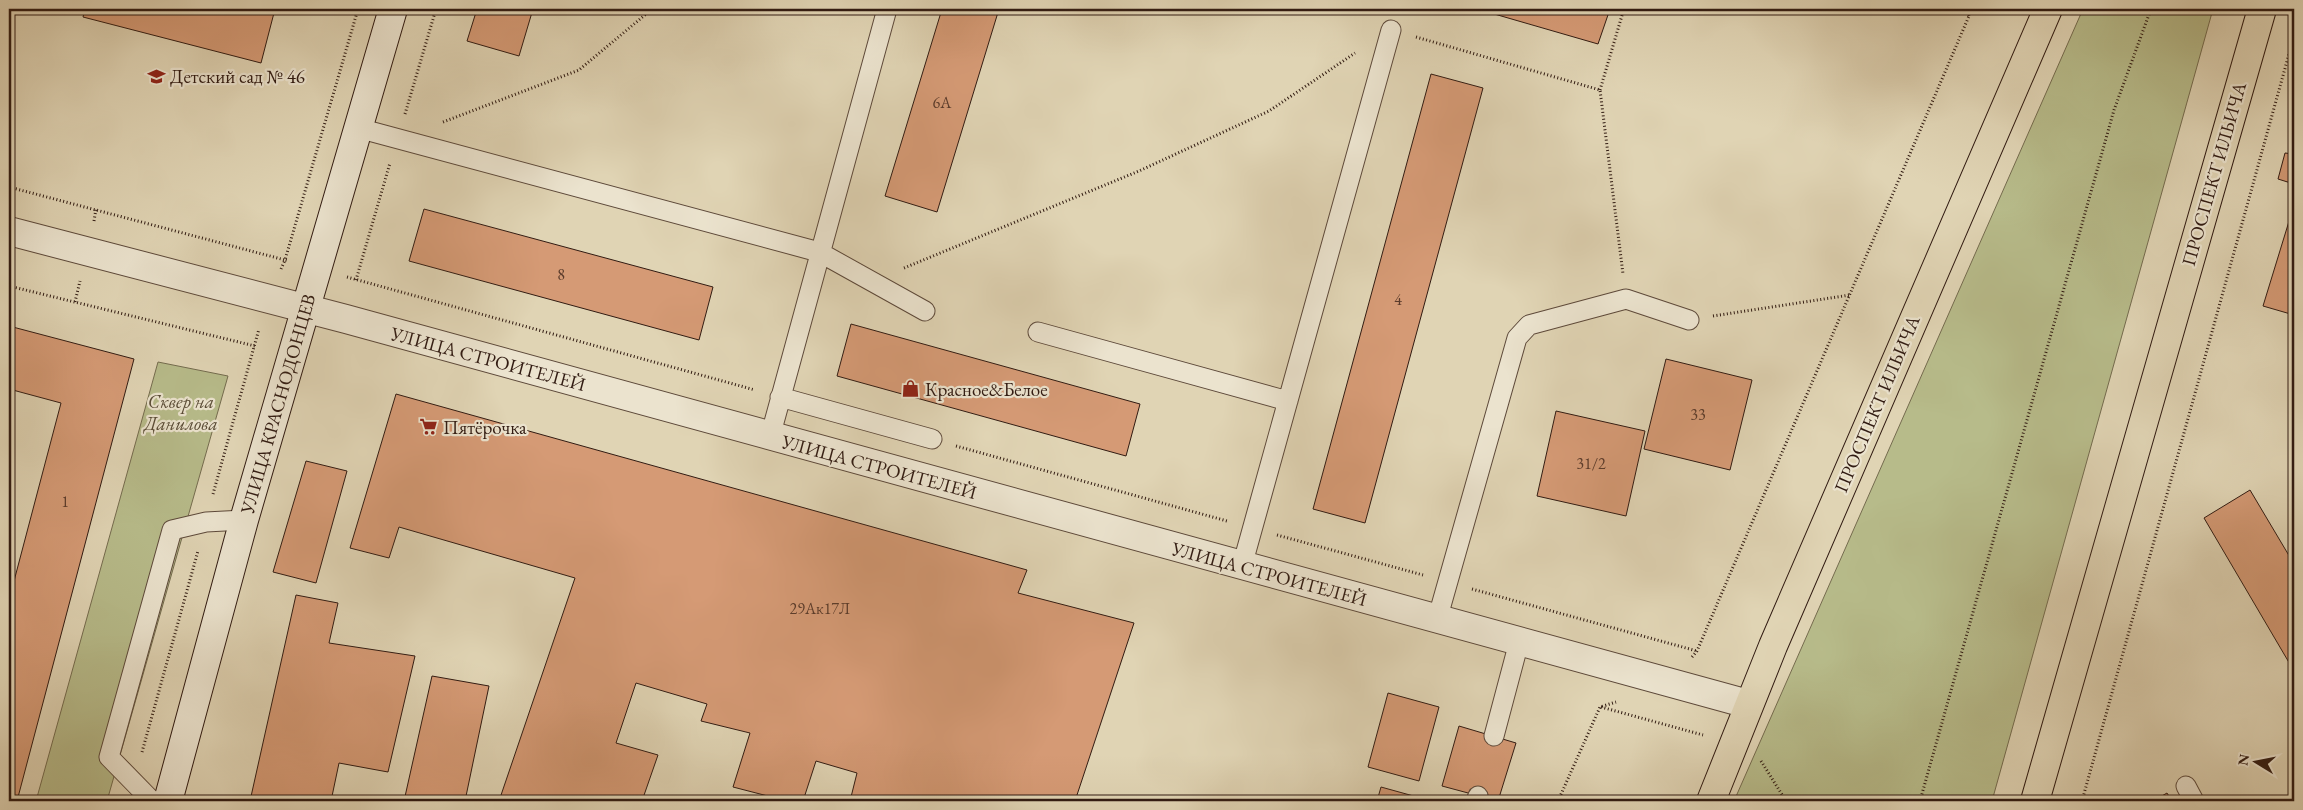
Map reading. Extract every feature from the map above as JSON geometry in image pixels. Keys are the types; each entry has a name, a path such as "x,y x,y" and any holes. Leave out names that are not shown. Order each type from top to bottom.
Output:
{"main road":[{"name":"ПРОСПЕКТ ИЛЬИЧА","path":"1712,801 1748,704 2048,9"},
{"name":"ПРОСПЕКТ ИЛЬИЧА","path":"2035,801 2262,9"}],"street":[{"name":"УЛИЦА КРАСНОДОНЦЕВ","path":"168,801 244,520 393,9"},
{"name":"УЛИЦА СТРОИТЕЛЕЙ","path":"9,231 212,286 268,298 1748,704"}],"lane":[{"path":"770,437 819,252 887,9"},
{"path":"1242,566 1390,30"},
{"path":"358,128 819,252 925,311"},
{"path":"1437,620 1517,338 1529,325 1626,299 1690,320"},
{"path":"1038,332 1288,401"},
{"path":"780,397 932,439"},
{"path":"152,801 109,757 172,530 206,522 244,520"},
{"path":"1494,736 1519,642"}],"path":[{"path":"134,781 268,298 285,260 358,9"},
{"path":"398,139 579,70 652,9"},
{"path":"1626,9 1623,12 1600,90 1626,299"},
{"path":"1965,9 1969,16"},
{"path":"1672,683 1697,651 1972,9"},
{"path":"1920,801 2114,110 2151,9"},
{"path":"872,282 1139,171 1269,111 1390,30 1600,90"},
{"path":"2082,801 2294,36"},
{"path":"9,187 285,260 780,397"},
{"path":"9,286 255,346"},
{"path":"1690,320 1851,295"},
{"path":"972,450 1697,651"},
{"path":"1558,801 1600,707 1618,701"}],"green space":[{"path":"2083,9 2213,9 1992,801 1734,801"},
{"name":"Сквер на Данилова","path":"158,362 228,376 107,801 36,801"}],"building":[{"path":"85,9 275,9 261,63 83,17"},
{"path":"477,9 533,9 519,56 467,41"},
{"path":"942,9 999,9 937,212 885,196"},
{"path":"1477,9 1610,9 1598,44"},
{"path":"1431,74 1483,88 1365,523 1313,509"},
{"path":"2285,153 2294,154 2294,184 2278,179"},
{"path":"2294,205 2294,315 2263,306"},
{"path":"424,209 713,287 699,340 409,261"},
{"path":"851,324 1140,404 1126,456 837,376"},
{"path":"9,326 134,359 17,801 9,801 9,600 61,403 9,389"},
{"path":"1666,359 1752,380 1730,470 1644,449"},
{"path":"396,394 1027,570 1018,593 1134,623 1075,801 850,801 857,773 816,761 803,801 787,801 733,787 750,733 701,721 707,704 636,683 616,743 658,755 642,801 499,801 575,578 399,527 389,558 350,548"},
{"path":"1556,411 1645,431 1626,516 1537,496"},
{"path":"306,461 347,471 316,583 273,572"},
{"path":"2250,490 2294,564 2294,671 2204,518"},
{"path":"296,595 338,603 329,643 415,656 388,772 339,763 331,801 250,801"},
{"path":"432,676 489,686 465,801 404,801"},
{"path":"1388,693 1439,707 1419,781 1368,767"},
{"path":"1459,726 1516,743 1498,801 1442,786"},
{"path":"1381,787 1428,800 1428,801 1377,801"},
{"path":"2167,793 2172,801 2153,801"}],"place":[{"name":"Детский сад № 46","path":"156,76"},
{"name":"Красное&Белое","path":"911,389"},
{"name":"Пятёрочка","path":"429,427"}]}
